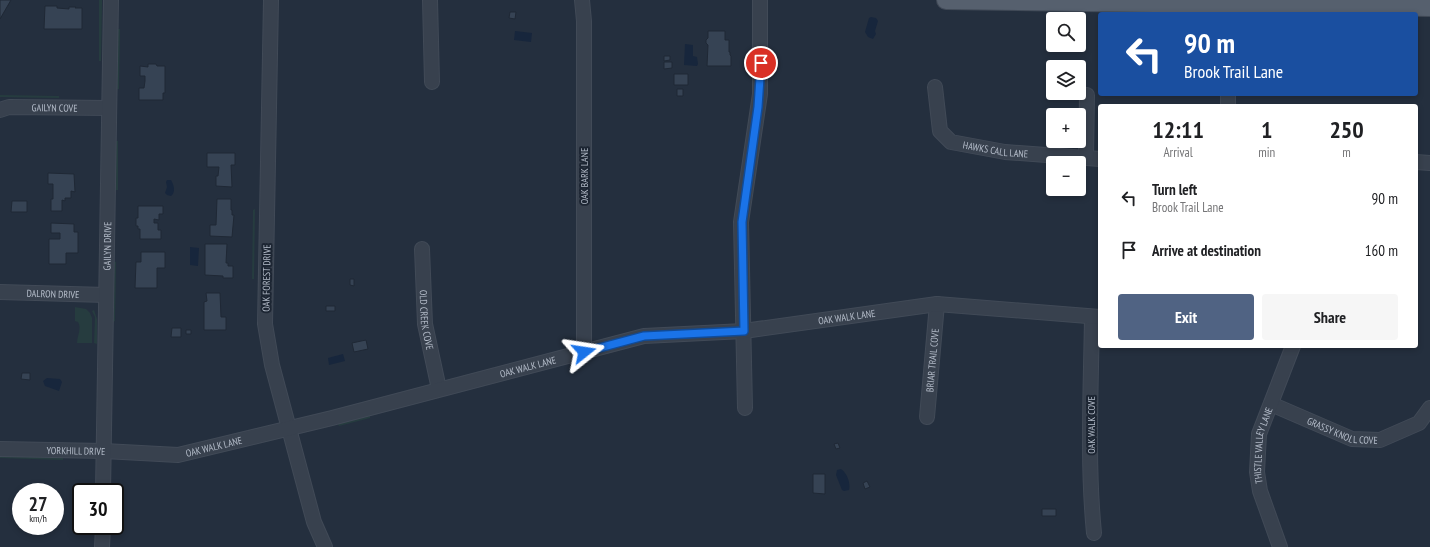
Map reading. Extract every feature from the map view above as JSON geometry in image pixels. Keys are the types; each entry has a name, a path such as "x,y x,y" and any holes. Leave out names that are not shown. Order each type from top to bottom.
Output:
{"main road":[{"path":"946,0 1229,6 1430,7"}],"street":[{"name":"GAILYN DRIVE","path":"103,483 111,0"},
{"name":"OAK FOREST DRIVE","path":"270,0 265,324 272,365 314,522 325,547"},
{"path":"430,0 432,82"},
{"name":"OAK BARK LANE","path":"582,0 584,21 584,352"},
{"path":"745,408 742,222 760,94 760,0"},
{"name":"HAWKS CALL LANE","path":"935,86 940,131 951,142 1005,152 1093,159"},
{"path":"1087,95 1093,159"},
{"name":"GAILYN COVE","path":"0,110 9,107 109,108"},
{"path":"1418,162 1430,162"},
{"name":"OLD CREEK COVE","path":"422,249 425,324 440,389"},
{"name":"DALRON DRIVE","path":"0,292 106,295"},
{"name":"OAK WALK LANE","path":"153,453 178,455 290,429 644,336 744,331 937,304 1096,317"},
{"name":"BRIAR TRAIL COVE","path":"927,417 937,304"},
{"name":"OAK WALK COVE","path":"1094,533 1091,494 1096,317"},
{"name":"THISTLE VALLEY LANE","path":"1280,547 1262,498 1257,472 1259,434 1292,348"},
{"name":"GRASSY KNOLL COVE","path":"1271,404 1352,439 1380,440 1419,423 1430,408"},
{"name":"YORKHILL DRIVE","path":"0,449 153,453"},
{"path":"102,547 103,535"}],"green space":[{"path":"99,0 102,0 101,61 99,61"},
{"path":"118,29 120,29 119,89 117,89"},
{"path":"0,95 59,96 59,98 0,97"},
{"path":"116,141 118,141 118,190 115,190"},
{"path":"255,209 254,279 252,279 253,210"},
{"path":"114,262 116,262 115,321 113,322"},
{"path":"75,307 86,309 90,313 92,318 92,343 77,343 80,327 78,322 75,321"},
{"path":"94,310 97,319 97,344 94,343 95,317 92,311"},
{"path":"370,416 370,418 339,426 338,424"},
{"path":"0,456 63,458 63,460 0,458"}],"water":[{"path":"869,18 876,18 878,21 875,31 876,34 873,39 868,37 865,32"},
{"path":"515,31 532,33 531,42 514,40"},
{"path":"685,44 693,45 693,56 697,57 697,66 684,65"},
{"path":"167,180 171,180 174,186 174,193 171,196 165,193"},
{"path":"190,247 199,248 198,266 190,265"},
{"path":"343,354 345,361 329,365 328,358"},
{"path":"47,378 60,379 62,382 59,391 45,386 43,381"},
{"path":"841,469 845,472 848,478 849,490 842,490 836,475 837,470"}],"building":[{"path":"0,0 11,0 0,19"},
{"path":"45,6 57,6 57,8 69,9 69,7 82,8 82,29 44,29"},
{"path":"510,12 516,12 515,19 509,18"},
{"path":"708,31 725,31 725,40 729,40 731,66 707,66 708,45 706,40 708,38"},
{"path":"664,56 670,56 670,60 664,61"},
{"path":"664,62 672,62 672,68 664,69"},
{"path":"148,64 165,66 165,93 163,93 163,100 139,100 139,88 144,88 145,81 145,76 140,76 140,66 148,67"},
{"path":"674,74 688,74 688,85 674,85"},
{"path":"677,89 683,89 683,96 677,96"},
{"path":"207,153 235,153 235,165 231,165 232,187 216,186 216,176 218,176 219,167 207,167"},
{"path":"48,173 74,174 75,192 71,191 71,198 65,198 65,201 62,200 62,211 51,211 53,184 48,184"},
{"path":"217,199 231,199 231,210 232,215 234,215 232,237 210,236 210,225 216,225"},
{"path":"12,201 27,201 27,212 11,212"},
{"path":"138,206 163,206 163,214 159,214 159,220 154,219 154,223 158,223 158,230 161,230 161,239 140,239 140,229 136,226"},
{"path":"51,223 74,224 74,232 78,232 78,253 66,253 66,264 49,264 49,239 60,239 60,233 51,233"},
{"path":"205,244 227,244 226,263 228,263 228,266 233,266 233,278 205,275"},
{"path":"141,252 165,252 165,268 157,268 157,288 135,288 136,262 141,262"},
{"path":"350,279 354,279 354,286 350,285"},
{"path":"206,293 220,293 221,317 226,317 226,330 204,330 204,302 207,301"},
{"path":"326,306 335,306 335,311 326,311"},
{"path":"172,328 181,328 181,337 171,337"},
{"path":"186,330 191,330 191,334 186,334"},
{"path":"366,340 368,349 354,352 352,343"},
{"path":"22,373 30,373 30,380 21,379"},
{"path":"838,443 840,448 836,449 834,444"},
{"path":"813,474 825,474 825,494 813,493"},
{"path":"867,481 870,487 865,489 863,483"},
{"path":"1042,509 1056,509 1056,516 1042,516"}],"route":[{"path":"584,352 644,336 744,331 742,222 760,94 761,63"}]}
